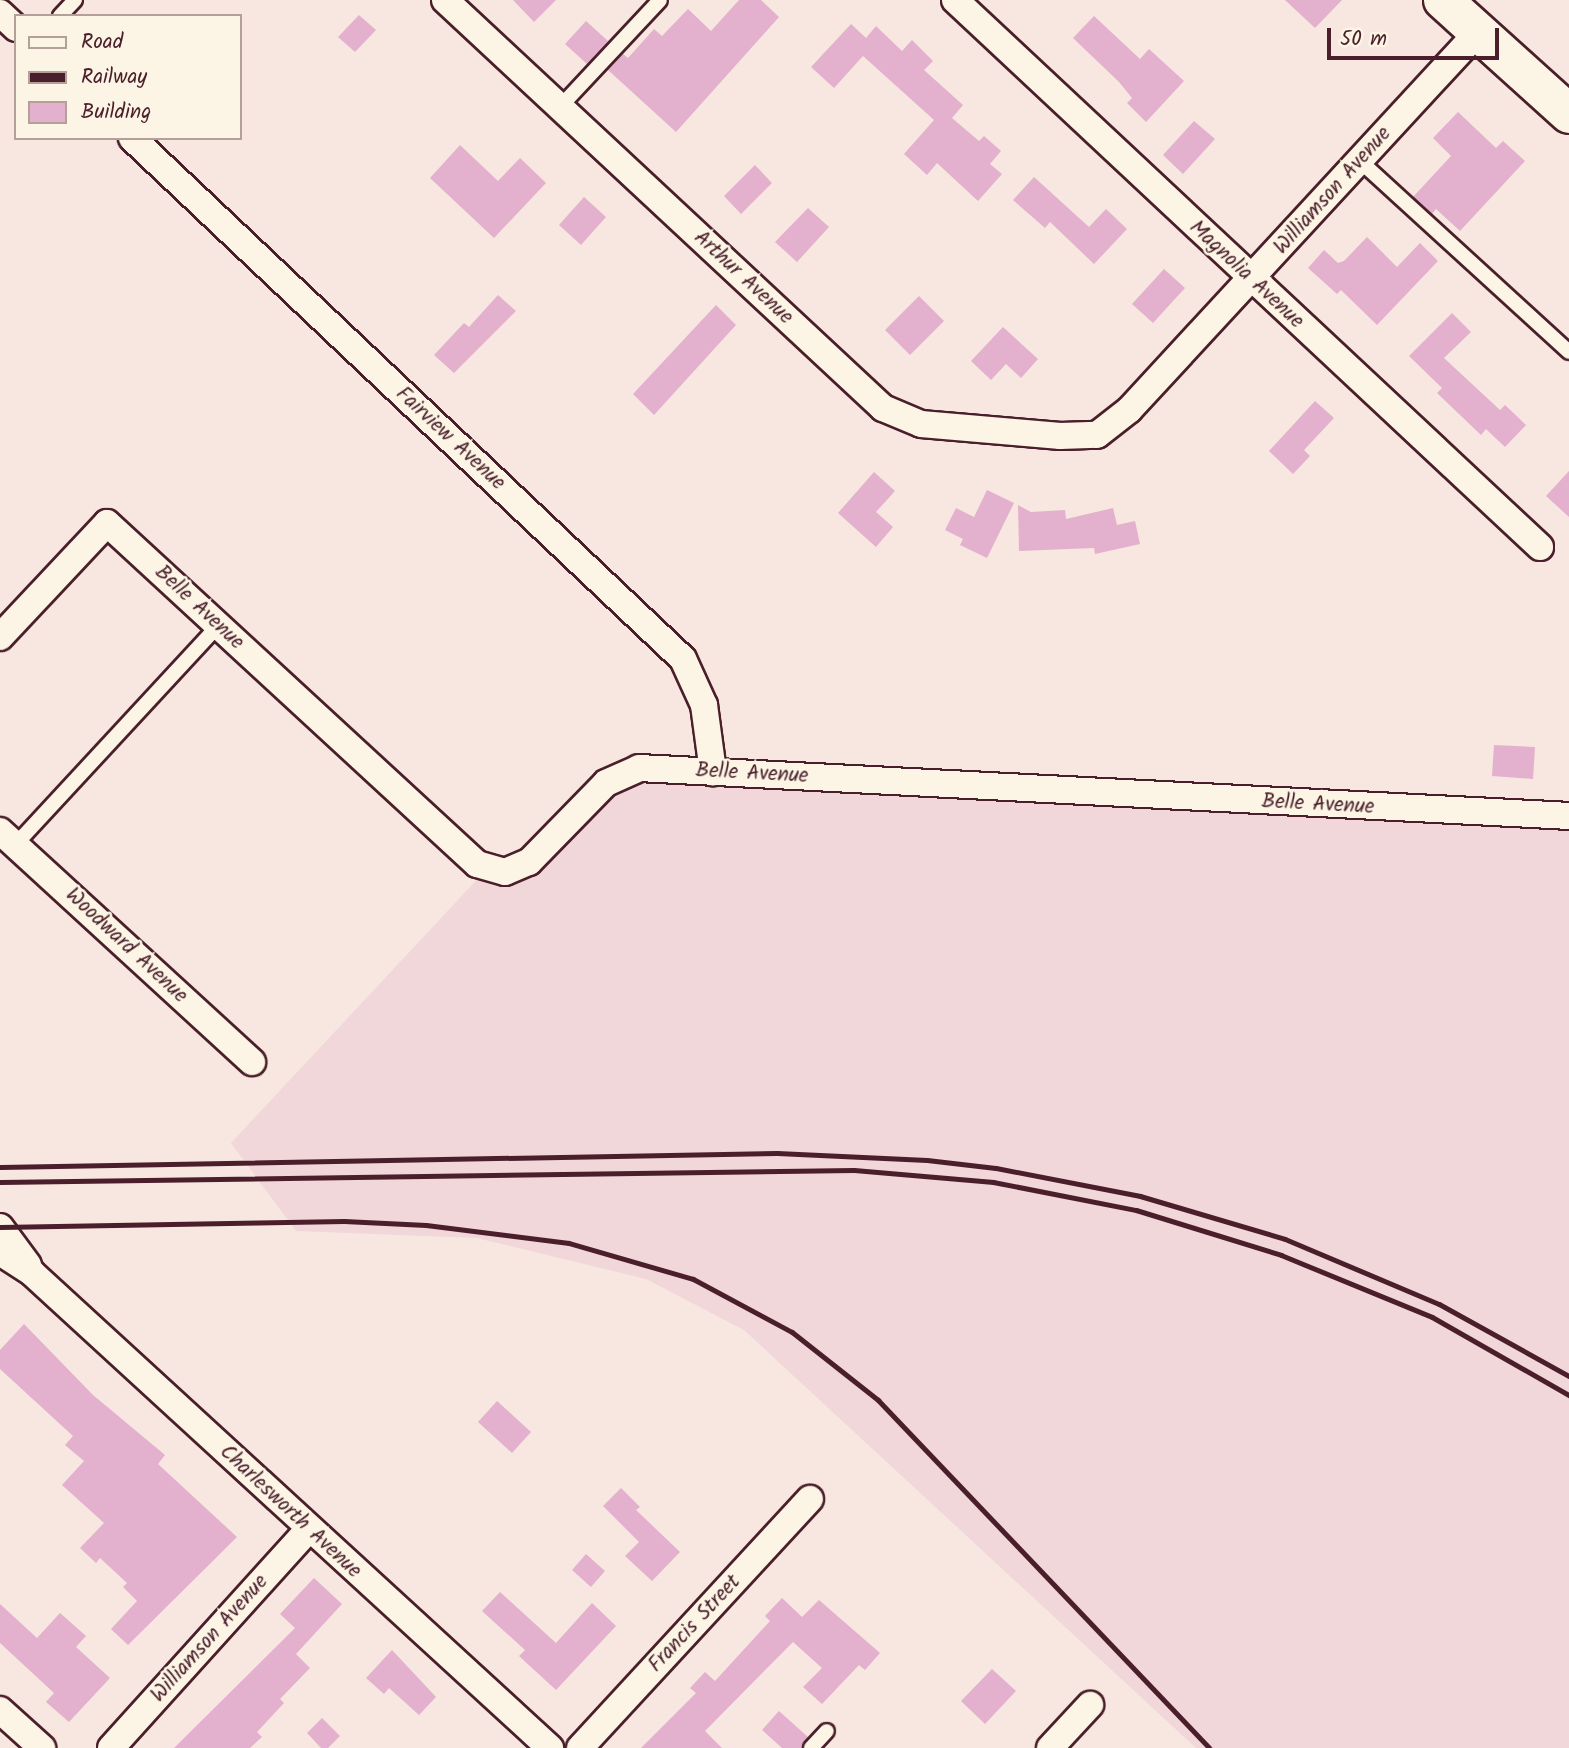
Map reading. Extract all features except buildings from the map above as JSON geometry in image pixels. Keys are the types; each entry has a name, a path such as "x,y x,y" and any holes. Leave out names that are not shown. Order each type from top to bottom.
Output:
{"street":[{"name":"Arthur Avenue","path":"445,0 883,408 921,424 1097,435"},
{"name":"Magnolia Avenue","path":"954,0 1540,547"},
{"path":"1443,0 1569,114"},
{"path":"0,13 14,26"},
{"name":"Williamson Avenue","path":"1097,435 1129,410 1252,280 1478,32"},
{"name":"Fairview Avenue","path":"134,140 683,659 704,705 713,772"},
{"name":"Belle Avenue","path":"0,637 107,523 477,864 505,872 529,863 606,783 639,768 1569,816"},
{"name":"Woodward Avenue","path":"8,838 251,1062"},
{"name":"Charlesworth Avenue","path":"0,1227 32,1273"},
{"name":"Charlesworth Avenue","path":"0,1252 32,1273 308,1530 550,1748"},
{"name":"Francis Street","path":"580,1748 810,1499"},
{"name":"Williamson Avenue","path":"111,1748 308,1530"},
{"path":"1051,1748 1090,1705"},
{"path":"0,1710 42,1748"}],"lane":[{"path":"62,14 75,0"},
{"path":"560,107 660,0"},
{"path":"1360,161 1569,352"},
{"path":"8,838 218,626"},
{"path":"811,1748 827,1731"}],"shaded area":[{"path":"641,775 1569,820 1569,1748 1196,1748 744,1330 646,1279 477,1238 296,1231 231,1143 484,872 504,877 610,786"}],"railway":[{"path":"0,1167 777,1153 927,1160 996,1168 1140,1196 1285,1239 1439,1304 1569,1376"},
{"path":"0,1182 854,1170 993,1182 1136,1210 1281,1255 1432,1317 1569,1395"},
{"path":"0,1227 344,1221 426,1225 569,1243 693,1279 792,1332 878,1400 1209,1748"}]}
